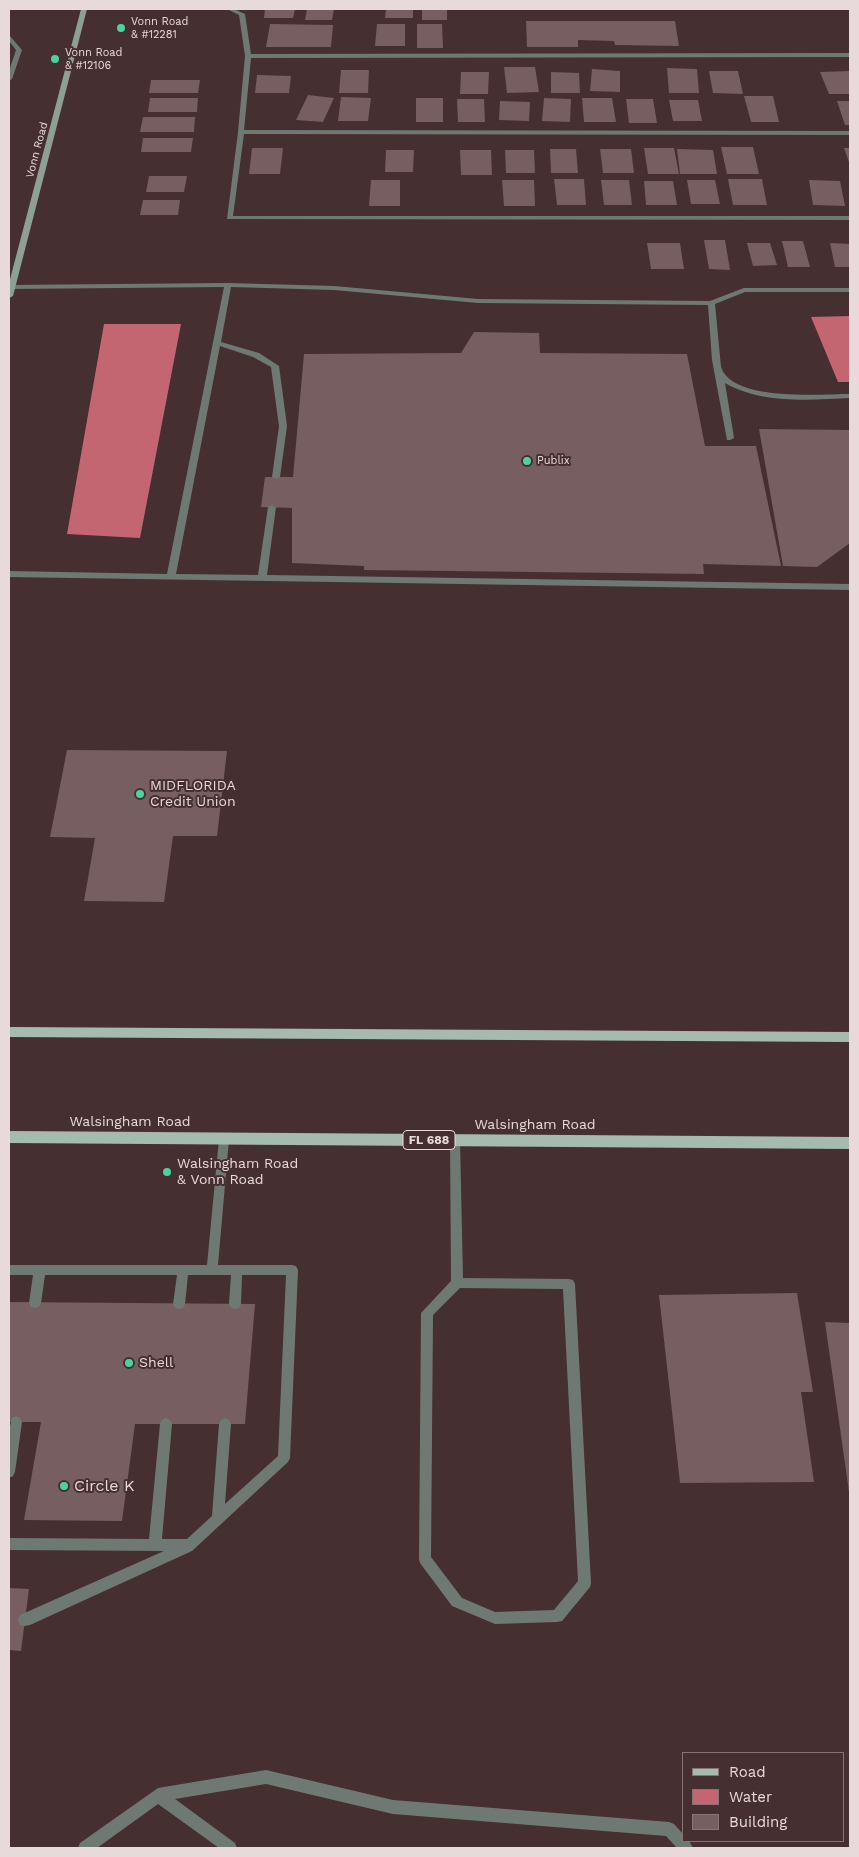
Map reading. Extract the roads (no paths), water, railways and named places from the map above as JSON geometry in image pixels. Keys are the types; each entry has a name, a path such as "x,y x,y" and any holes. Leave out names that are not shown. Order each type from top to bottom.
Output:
{"main road":[{"path":"9,1032 850,1037"},
{"name":"Walsingham Road","path":"9,1137 850,1145"}],"street":[{"name":"Vonn Road","path":"9,296 84,9"}],"lane":[{"path":"230,9 242,14 248,56 241,132 229,218 850,218"},
{"path":"9,37 19,50 9,79"},
{"path":"248,56 850,54"},
{"path":"241,132 850,133"},
{"path":"11,287 228,285 334,288 478,301 711,303 744,290 850,290"},
{"path":"171,576 228,285"},
{"path":"711,303 719,372 730,438"},
{"path":"217,343 256,355 275,366 284,426 276,476"},
{"path":"719,372 731,384 767,396 850,396"},
{"path":"262,578 272,507"},
{"path":"9,574 850,588"},
{"path":"212,1270 224,1139"},
{"path":"455,1140 457,1283 427,1312 425,1559 457,1602 495,1618 556,1616 585,1583 569,1284 457,1283"},
{"path":"9,1270 292,1270 284,1458 190,1545 25,1620"},
{"path":"34,1303 40,1270"},
{"path":"179,1304 183,1270"},
{"path":"235,1304 236,1270"},
{"path":"9,1472 16,1422"},
{"path":"155,1545 166,1424"},
{"path":"218,1520 225,1424"},
{"path":"9,1544 190,1545"},
{"path":"86,1848 158,1795 266,1777 393,1808 669,1829 686,1848"},
{"path":"158,1795 230,1848"}],"water":[{"path":"850,316 850,382 838,382 811,317"},
{"path":"104,324 181,324 140,538 67,534"}],"place":[{"name":"Vonn Road & #12281","path":"121,28"},
{"name":"Vonn Road & #12106","path":"55,59"},
{"name":"Publix","path":"527,461"},
{"name":"MIDFLORIDA Credit Union","path":"140,794"},
{"name":"Walsingham Road & Vonn Road","path":"167,1172"},
{"name":"Shell","path":"129,1363"},
{"name":"Circle K","path":"64,1486"}]}
